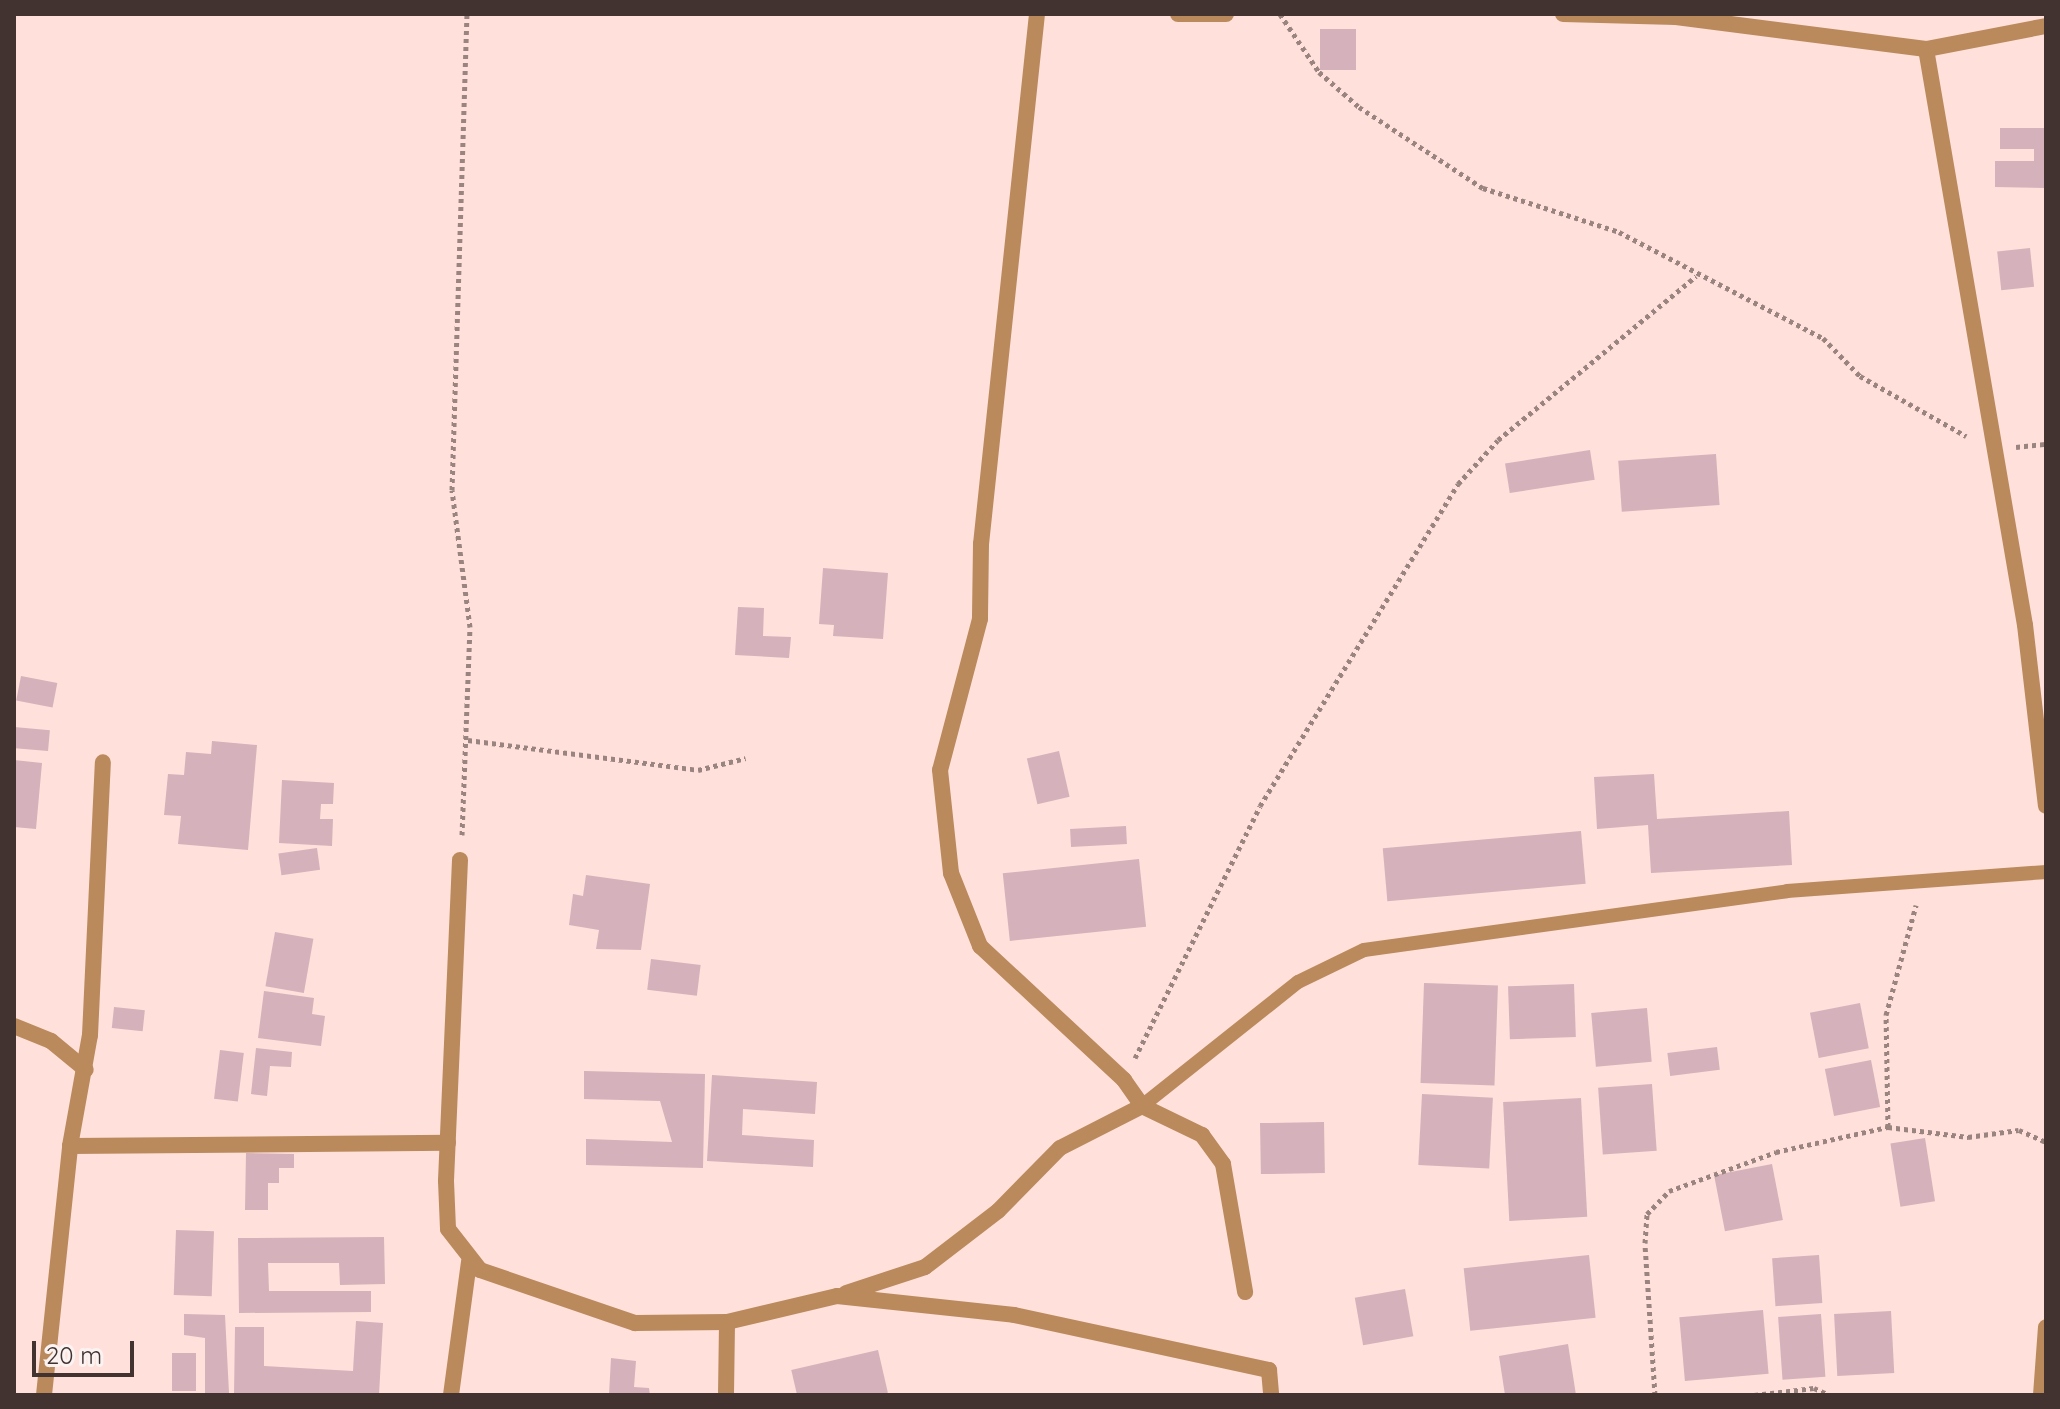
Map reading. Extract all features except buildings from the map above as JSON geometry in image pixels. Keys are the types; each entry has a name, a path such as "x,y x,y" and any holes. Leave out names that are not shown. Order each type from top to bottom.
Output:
{"street":[{"path":"1037,14 981,544 980,619 940,770 951,873 980,946 1124,1080 1142,1106 1202,1135 1223,1164 1245,1292"},
{"path":"1178,14 1226,14"},
{"path":"1563,14 1676,17 1926,49 2046,26"},
{"path":"1926,49 1990,449 2025,625 2046,806"},
{"path":"44,1395 70,1146 86,1070 103,762"},
{"path":"460,860 448,1143 448,1229 469,1261 500,1282 635,1323 727,1322 837,1296 925,1267 998,1211 1060,1148 1142,1106"},
{"path":"14,1026 51,1041 86,1070"},
{"path":"70,1146 448,1143"},
{"path":"451,1395 469,1261"},
{"path":"837,1296 1014,1315 1269,1370 1271,1395"},
{"path":"726,1395 727,1322"},
{"path":"2041,1395 2046,1327"}],"lane":[{"path":"1142,1106 1298,982 1364,950 1787,891 2046,872"}],"path":[{"path":"460,860 468,740 470,627 452,490 467,14"},
{"path":"1280,14 1319,72 1359,107 1483,188 1619,232 1696,276 1823,338 1860,376 1990,449"},
{"path":"1124,1080 1260,806 1458,484 1498,440 1696,276"},
{"path":"468,740 698,770 746,758"},
{"path":"1888,1127 1886,1015 1923,883"},
{"path":"1655,1395 1647,1214 1690,1182 1888,1127 1968,1137 2019,1130 2046,1142"},
{"path":"1754,1395 1814,1388 1830,1395"}]}
